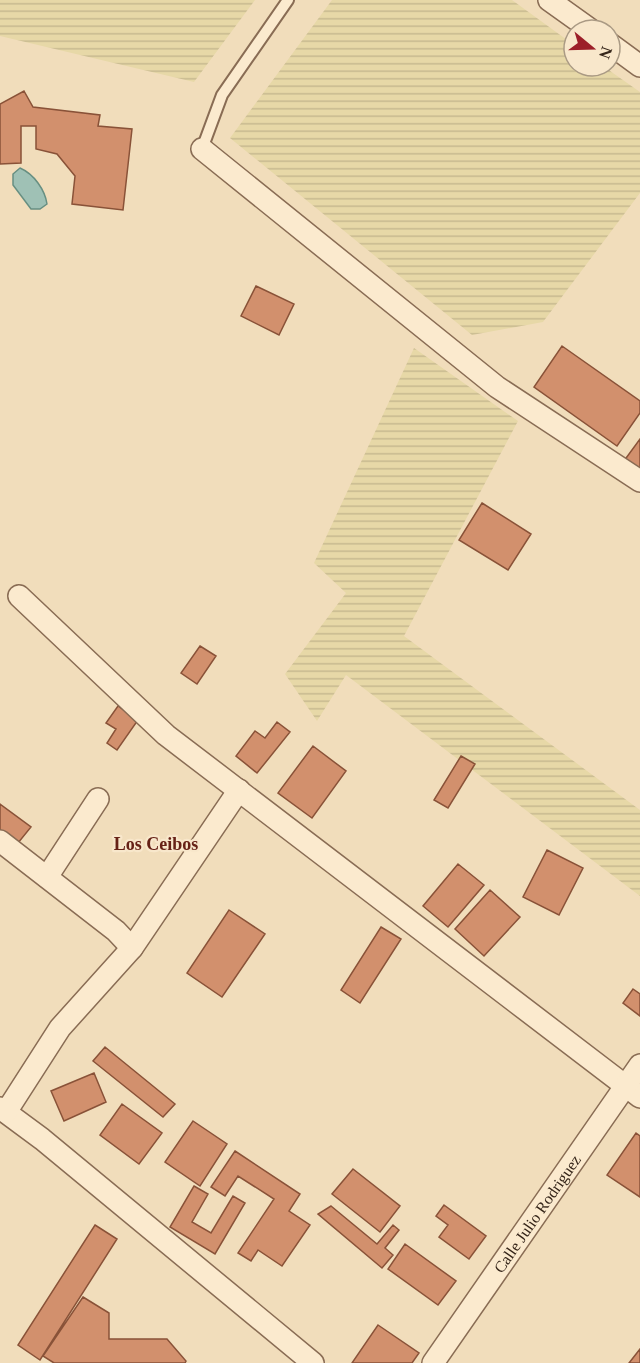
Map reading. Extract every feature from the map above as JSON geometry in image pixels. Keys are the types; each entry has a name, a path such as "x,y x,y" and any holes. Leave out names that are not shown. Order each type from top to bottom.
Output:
{"street":[{"path":"549,0 574,18"},
{"path":"622,53 640,66"},
{"path":"202,149 497,387 640,482"},
{"path":"19,596 166,735 633,1091"},
{"path":"239,790 132,948 60,1028 3,1110 42,1139 313,1363"},
{"path":"47,877 98,799"},
{"path":"0,841 116,931 132,948"},
{"name":"Calle Julio Rodriguez","path":"433,1363 633,1091 640,1065"}],"lane":[{"path":"202,149 222,94 288,0"}],"shaded area":[{"path":"0,0 255,0 194,82 0,36"},
{"path":"332,0 512,0 562,36 562,78 620,78 640,92 640,193 543,322 472,335 230,138"},
{"path":"414,348 518,421 404,636 640,810 640,896 346,675 317,721 285,674 346,593 314,563"}],"water":[{"path":"20,168 34,178 44,193 47,204 40,209 31,209 13,185 13,174"}],"building":[{"path":"24,91 33,107 100,115 98,126 132,129 123,210 72,204 75,176 57,154 36,149 36,126 21,126 21,163 0,164 0,104"},
{"path":"256,286 294,304 279,335 241,316"},
{"path":"562,346 640,401 640,413 617,446 534,387"},
{"path":"640,439 640,473 621,465"},
{"path":"482,503 531,534 508,570 459,540"},
{"path":"200,646 216,656 197,684 181,673"},
{"path":"118,706 138,720 117,750 107,743 116,729 106,723"},
{"path":"277,722 290,732 257,773 236,756 255,731 265,738"},
{"path":"313,746 346,771 312,818 278,793"},
{"path":"461,756 475,764 448,808 434,800"},
{"path":"0,804 31,827 18,843 0,830"},
{"path":"547,850 583,868 559,915 523,897"},
{"path":"458,864 484,885 448,927 423,906"},
{"path":"490,890 520,917 484,956 455,929"},
{"path":"229,910 265,934 222,997 187,973"},
{"path":"381,927 401,939 360,1003 341,990"},
{"path":"633,989 640,994 640,1016 623,1003"},
{"path":"105,1047 175,1104 163,1117 93,1061"},
{"path":"94,1073 106,1102 64,1121 51,1091"},
{"path":"122,1104 162,1133 139,1164 100,1135"},
{"path":"193,1121 227,1144 200,1186 165,1162"},
{"path":"636,1133 640,1136 640,1197 607,1175"},
{"path":"235,1151 300,1194 289,1211 310,1225 282,1266 258,1250 251,1261 238,1253 274,1199 238,1176 225,1196 211,1187"},
{"path":"353,1169 400,1206 380,1232 332,1194"},
{"path":"194,1186 208,1194 192,1222 211,1233 233,1196 245,1203 215,1254 170,1227"},
{"path":"444,1205 486,1236 469,1259 439,1237 448,1225 436,1216"},
{"path":"331,1206 377,1244 393,1225 399,1230 385,1248 393,1255 382,1268 318,1214"},
{"path":"95,1225 117,1239 40,1360 18,1345"},
{"path":"405,1244 456,1281 438,1305 388,1269"},
{"path":"83,1297 109,1313 109,1339 167,1339 186,1361 185,1363 54,1363 43,1356"},
{"path":"378,1325 419,1353 412,1363 352,1363"},
{"path":"640,1349 640,1363 629,1363"}],"district":[{"name":"Los Ceibos","path":"156,844"}]}
